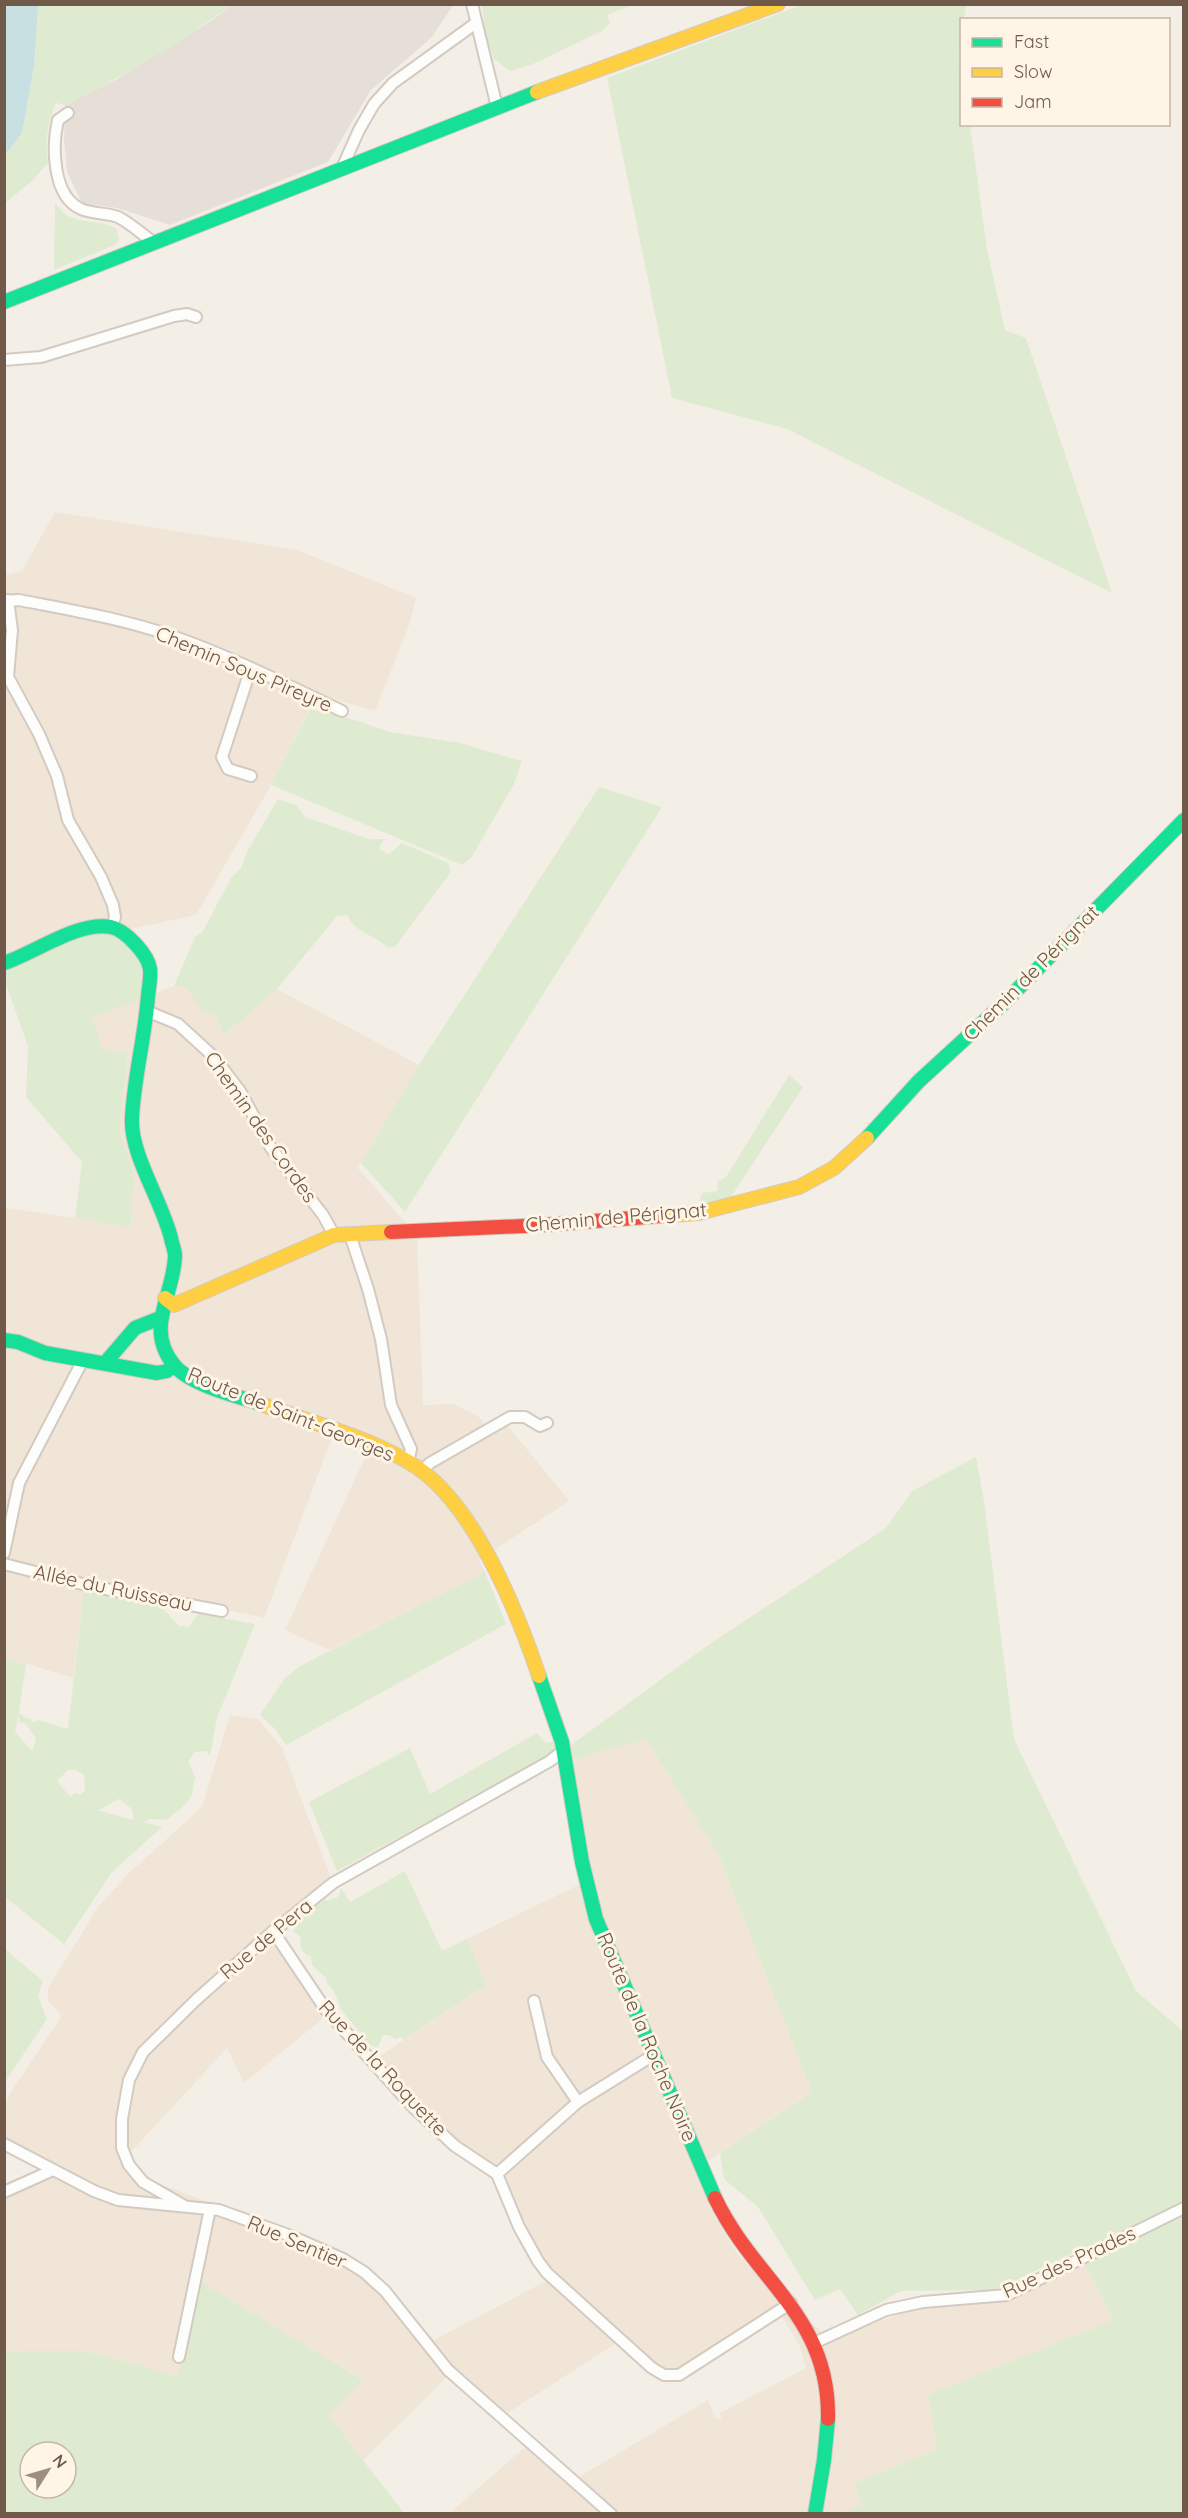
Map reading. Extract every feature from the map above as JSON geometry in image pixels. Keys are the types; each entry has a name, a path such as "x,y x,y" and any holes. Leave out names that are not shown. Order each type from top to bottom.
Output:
{"street":[{"path":"472,4 497,107"},
{"path":"4,302 497,107 778,4"},
{"path":"342,168 359,130 375,104 393,82 476,23"},
{"path":"68,113 58,120 54,139 57,173 66,197 80,208 117,217 153,242"},
{"path":"4,360 41,357 174,316 187,314 196,317"},
{"name":"Chemin Sous Pireyre","path":"6,601 19,600 118,619 174,636 251,668 342,711"},
{"path":"6,601 12,630 8,677 39,734 57,776 68,820 101,877 113,904 115,917 112,927"},
{"path":"251,668 222,757 228,769 251,776"},
{"name":"Chemin de Pérignat","path":"165,1298 174,1305 334,1235 544,1225 699,1213 799,1187 834,1168 857,1149 919,1080 1004,1003 1184,820"},
{"path":"4,963 22,957 61,937 90,928 112,927 137,946 150,968 147,1011 132,1119 134,1142 171,1233 175,1255 159,1318 162,1342 174,1365 167,1371 157,1373 45,1353 18,1342 4,1340"},
{"name":"Chemin des Cordes","path":"147,1011 178,1024 214,1057 240,1091 271,1148 323,1215 334,1235"},
{"path":"350,1235 369,1289 391,1405 411,1449 408,1462"},
{"path":"105,1363 126,1334 148,1319 159,1318"},
{"path":"4,1553 19,1483 84,1360"},
{"name":"Route de Saint-Georges","path":"174,1365 186,1375 207,1385 372,1445 408,1462"},
{"path":"422,1471 430,1463 510,1417 525,1417 540,1426 547,1423"},
{"name":"Route de la Roche Noire","path":"408,1462 435,1483 473,1533 505,1588 528,1644 564,1750 577,1838 590,1899 610,1959 655,2054 723,2214 741,2243 791,2303 814,2343 824,2370 829,2409 825,2456 815,2514"},
{"name":"Allée du Ruisseau","path":"4,1564 90,1586 222,1611"},
{"name":"Rue de Pera","path":"183,2205 143,2182 129,2165 122,2148 122,2119 129,2080 143,2052 197,1999 273,1931 333,1883 550,1761 564,1750"},
{"name":"Rue de la Roquette","path":"273,1931 326,2010 413,2107 455,2146 497,2174"},
{"path":"534,2001 547,2057 578,2102"},
{"path":"655,2054 578,2102 497,2174 519,2227 547,2273 652,2368 664,2375 679,2375 791,2303"},
{"name":"Rue Sentier","path":"4,2144 118,2200 139,2204 183,2205 210,2209 291,2236 343,2259 364,2272 385,2292 448,2370 611,2514"},
{"path":"4,2192 53,2170"},
{"name":"Rue des Prades","path":"814,2343 886,2310 923,2302 1006,2295 1184,2208"},
{"path":"179,2357 210,2209"}],"shaded area":[{"path":"231,5 453,5 432,37 371,90 328,162 170,225 117,208 82,203 67,172 64,140 65,105 117,79 211,21"},
{"path":"55,512 297,550 416,598 409,625 375,711 317,694 271,785 196,915 135,928 83,935 5,971 5,575 22,571"},
{"path":"174,986 184,986 202,1008 216,1016 224,1035 277,989 419,1065 358,1168 417,1236 423,1405 453,1404 478,1416 487,1427 505,1422 569,1501 479,1560 485,1572 330,1650 285,1630 368,1451 331,1440 264,1618 88,1580 84,1589 73,1678 5,1657 5,1208 131,1226 134,1174 119,1130 128,1054 101,1050 92,1017"},
{"path":"230,1715 258,1719 282,1748 331,1878 290,1908 266,1935 326,2016 244,2083 227,2048 131,2152 137,2167 152,2181 348,2255 383,2282 434,2340 550,2279 618,2342 506,2414 454,2370 363,2460 329,2416 362,2379 199,2282 177,2376 85,2351 5,2353 5,2185 36,2173 43,2160 5,2138 5,2101 61,2017 48,2001 48,1988 98,1907 129,1873 202,1807"},
{"path":"646,1739 719,1856 812,2092 694,2170 715,2218 738,2254 768,2288 831,2339 911,2310 1011,2301 1085,2263 1113,2320 928,2395 937,2450 854,2483 863,2505 844,2513 450,2513 533,2440 577,2478 708,2400 714,2417 722,2421 720,2413 806,2368 799,2344 783,2318 772,2310 689,2362 671,2370 664,2369 628,2341 552,2272 540,2257 505,2176 443,2129 374,2060 486,1985 467,1939 593,1878 573,1760"}],"green space":[{"path":"482,4 632,5 607,15 610,23 602,31 531,65 510,71 494,59 486,37"},
{"path":"804,4 966,5 964,18 960,18 960,126 970,126 987,249 1005,330 1026,338 1112,593 787,429 672,398 607,78"},
{"path":"38,5 231,5 192,33 130,71 65,105 56,103 48,133 48,163 32,181 5,203 5,155 22,133 34,66"},
{"path":"55,202 61,210 75,219 116,228 119,240 115,245 54,270"},
{"path":"310,709 355,720 390,732 460,743 522,761 514,784 471,858 462,865 271,785"},
{"path":"599,787 662,807 405,1212 361,1163 419,1065"},
{"path":"278,799 296,805 305,817 369,839 385,839 380,845 380,850 389,854 402,843 448,863 451,872 395,947 387,947 360,930 347,915 337,916 277,989 224,1035 216,1016 202,1009 184,986 174,986 195,937 203,931 231,878 241,868 247,852"},
{"path":"109,932 134,951 141,966 142,975 143,998 92,1018 102,1049 128,1054 119,1130 134,1174 131,1227 75,1218 82,1162 26,1097 28,1046 5,982 5,971 83,935"},
{"path":"789,1075 803,1087 729,1200 698,1205 702,1193 717,1191 718,1181 726,1177"},
{"path":"976,1457 984,1501 1014,1739 1136,1991 1183,2031 1183,2513 844,2513 863,2505 854,2483 937,2450 928,2395 1113,2320 1085,2263 1086,2247 995,2290 901,2291 858,2315 840,2289 815,2300 758,2207 724,2179 720,2153 812,2092 719,1856 646,1739 573,1760 571,1745 711,1643 886,1528 912,1491"},
{"path":"485,1572 506,1624 286,1745 275,1729 260,1715 285,1678 300,1666"},
{"path":"84,1589 165,1603 164,1610 179,1626 189,1627 199,1612 255,1624 217,1718 210,1756 206,1751 195,1752 188,1761 196,1779 188,1802 166,1820 150,1819 144,1822 162,1827 112,1872 64,1944 5,1897 4,1657 26,1664 19,1713 30,1718 32,1722 38,1720 68,1729","holes":["19,1714 19,1722 25,1723 36,1738 32,1751 15,1732","68,1770 76,1770 84,1775 85,1791 80,1795 75,1793 70,1797 57,1781","119,1799 133,1810 133,1820 98,1810"]},
{"path":"537,1733 546,1743 555,1741 555,1747 550,1755 337,1871 309,1802 410,1748 430,1794"},
{"path":"405,1871 442,1951 467,1939 486,1985 403,2040 401,2037 395,2039 389,2035 383,2035 378,2047 369,2045 364,2040 343,2012 326,1978 312,1965 311,1957 302,1950 300,1936 293,1931 297,1925 294,1922 325,1899 327,1901 338,1897 341,1891 339,1886 350,1902"},
{"path":"5,1949 43,1981 38,1996 47,2019 5,2082"},
{"path":"199,2281 363,2380 329,2416 404,2513 5,2513 4,2353 85,2351 177,2376"}],"water":[{"path":"5,4 38,5 38,7 34,66 22,133 5,155"}],"traffic: fast":[{"path":"4,302 537,92"},
{"path":"867,1138 919,1081 1004,1003 1184,820"},
{"path":"4,963 70,933 98,926 117,929 135,944 145,957 150,969 150,979 132,1118 136,1147 167,1224 175,1254 163,1311 161,1338 165,1351 181,1372 214,1389 261,1404"},
{"path":"105,1363 135,1328 160,1318"},
{"path":"4,1340 18,1342 45,1353 157,1373 167,1371 174,1365"},
{"path":"539,1676 562,1742 582,1862 596,1919 715,2198"},
{"path":"815,2514 828,2419"}],"traffic: slow":[{"path":"537,92 778,4"},
{"path":"659,1216 699,1213 799,1187 834,1168 867,1138"},
{"path":"165,1298 174,1305 334,1235 391,1232"},
{"path":"261,1404 382,1448 418,1468 439,1486 476,1535 492,1563 519,1622 539,1676"}],"traffic: jam":[{"path":"391,1232 544,1225 659,1216"},
{"path":"715,2198 731,2227 804,2326 817,2353 825,2383 828,2419"}]}
